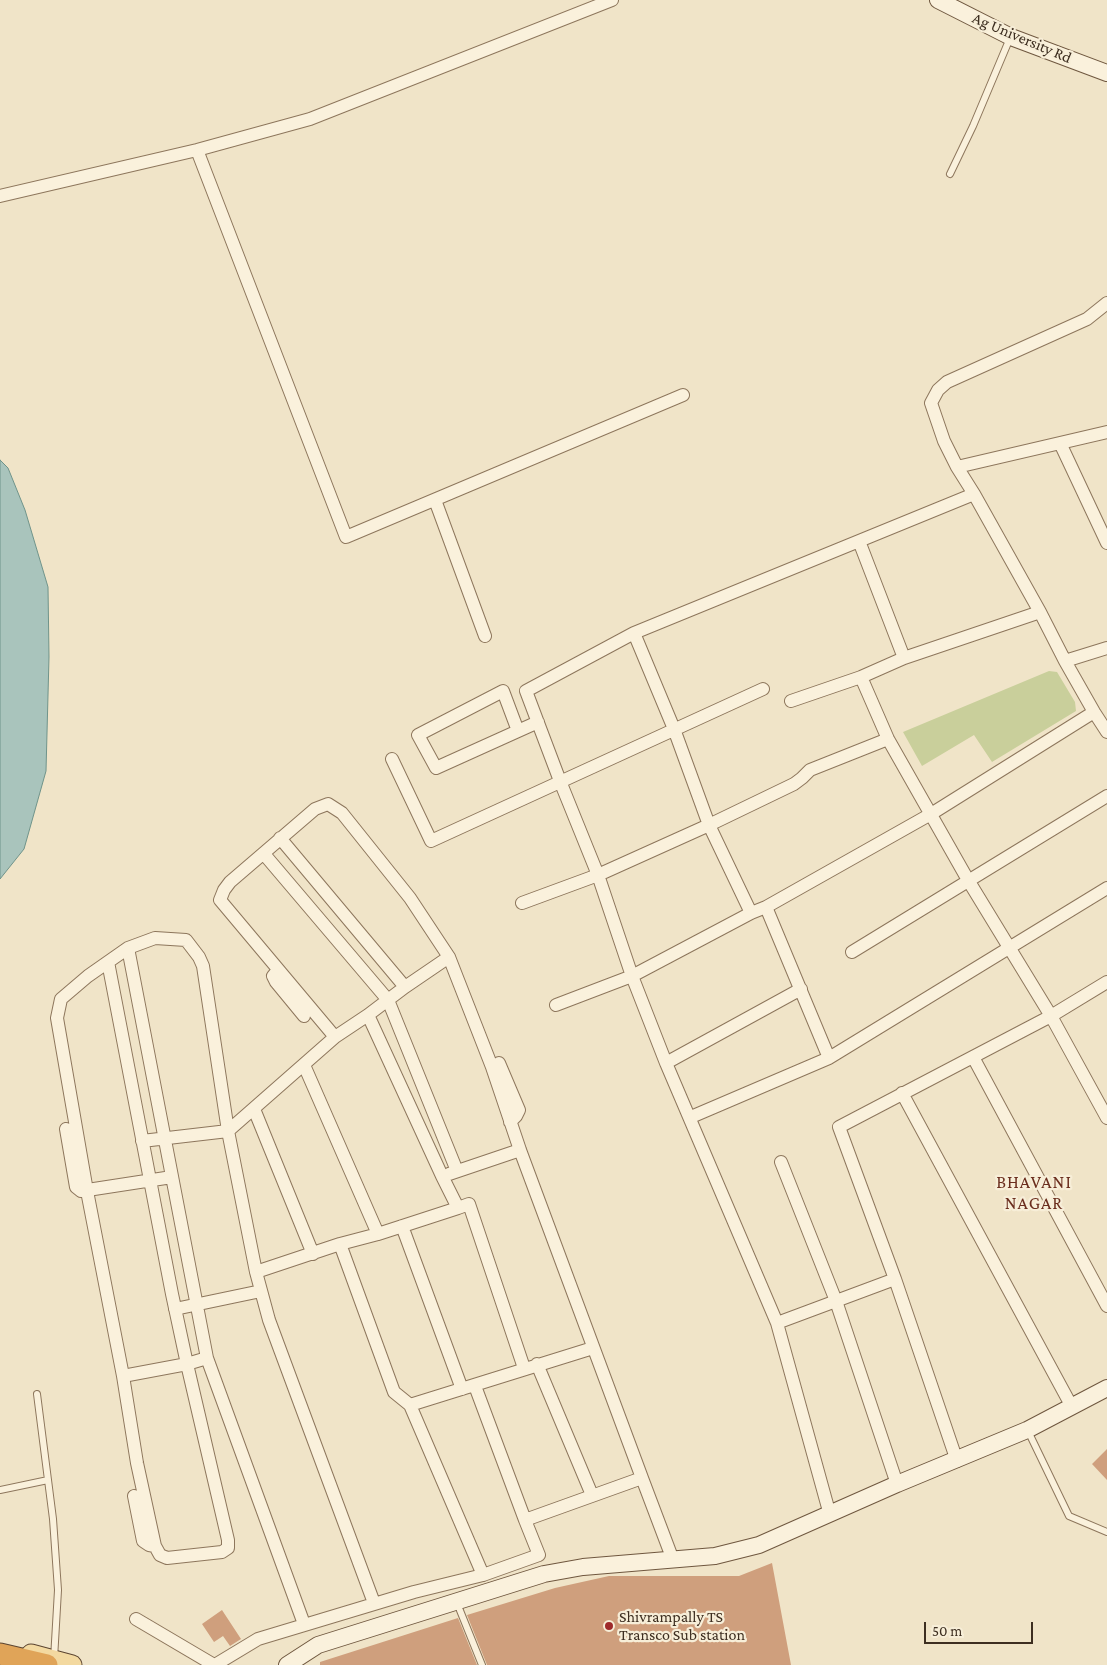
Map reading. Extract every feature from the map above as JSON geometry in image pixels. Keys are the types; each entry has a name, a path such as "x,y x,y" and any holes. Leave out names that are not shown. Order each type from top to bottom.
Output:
{"highway":[{"path":"0,1654 51,1662"}],"main road":[{"path":"0,1649 51,1662 72,1665"}],"street":[{"path":"0,196 198,150 310,119 612,0"},
{"name":"Ag University Rd","path":"938,0 1011,37 1107,74"},
{"path":"198,150 346,537 683,395"},
{"path":"1107,303 1087,320 974,368 947,382 938,390 931,403 944,441 957,467 1040,612 1065,661 1107,732"},
{"path":"957,467 1107,432"},
{"path":"1060,443 1107,541"},
{"path":"830,1515 777,1323 666,1063 632,976 598,875 526,691 634,633 974,494"},
{"path":"434,500 485,636"},
{"path":"859,541 904,658"},
{"path":"792,701 861,677 904,658 1040,612"},
{"path":"634,633 674,729 709,825 751,913"},
{"path":"1065,661 1107,648"},
{"path":"861,677 888,739 968,880 1051,1016 1107,1118"},
{"path":"392,759 431,841 763,689"},
{"path":"518,731 503,692 418,735 436,768 538,722"},
{"path":"556,1005 632,976 751,913 766,907 931,814 1094,712"},
{"path":"522,904 598,875 709,825 794,784 810,770 888,739"},
{"path":"852,952 1107,796"},
{"path":"335,1037 220,900 230,882 315,810 328,804 342,813 410,898 449,957 492,1067 520,1150 673,1560"},
{"path":"280,838 405,987"},
{"path":"264,854 388,1000 457,1171"},
{"path":"690,1117 829,1058 1107,888"},
{"path":"766,907 829,1058"},
{"path":"108,962 175,1309 228,1540 228,1548 222,1552 167,1558 160,1555 155,1546 137,1463 123,1376 87,1191 57,1018 61,999 108,962 128,948 155,938 186,940 199,957 203,966 228,1131 261,1291 269,1320 295,1392 374,1603"},
{"path":"128,948 207,1358 304,1624"},
{"path":"142,1141 228,1131 335,1037 449,957"},
{"path":"278,970 273,976 276,982 304,1016"},
{"path":"957,1461 895,1279 839,1127 1051,1016 1107,982"},
{"path":"666,1063 801,989"},
{"path":"368,1015 458,1208"},
{"path":"973,1057 1107,1306"},
{"path":"499,1063 519,1110 510,1122"},
{"path":"304,1065 378,1234"},
{"path":"902,1093 1072,1408"},
{"path":"254,1109 313,1254"},
{"path":"66,1129 76,1187 80,1192 172,1177"},
{"path":"442,1176 520,1150"},
{"path":"781,1162 836,1301 897,1484"},
{"path":"256,1272 469,1204 524,1368"},
{"path":"402,1226 462,1389"},
{"path":"340,1244 394,1392 410,1405 484,1575"},
{"path":"777,1323 895,1279"},
{"path":"175,1309 261,1291"},
{"path":"410,1405 593,1348"},
{"path":"123,1376 187,1364 207,1358"},
{"path":"537,1364 592,1495"},
{"path":"136,1619 214,1665 258,1639 432,1586 484,1575 539,1556 475,1386"},
{"path":"287,1665 318,1645 544,1574 583,1567 716,1556 759,1545 897,1484 957,1461 1027,1430 1107,1388"},
{"path":"525,1520 642,1478"},
{"path":"134,1496 144,1541 149,1546 155,1546"},
{"path":"432,1586 440,1607"},
{"path":"414,1592 422,1612"}],"lane":[{"path":"950,174 1011,37"},
{"path":"37,1394 48,1480 58,1590 51,1662"},
{"path":"1027,1430 1069,1516 1107,1532"},
{"path":"0,1490 48,1480"},
{"path":"456,1602 482,1665"}],"green space":[{"path":"1049,671 1057,672 1075,702 1076,711 992,762 974,735 922,766 903,732"}],"water":[{"path":"0,460 8,468 25,510 48,587 49,657 46,771 24,849 0,879"}],"building":[{"path":"1107,1449 1107,1480 1092,1464"},
{"name":"Shivrampally TS Transco Sub station","path":"772,1563 791,1665 487,1665 467,1615 555,1588 609,1576 739,1576"},
{"path":"222,1610 241,1639 230,1646 223,1636 214,1642 202,1624"},
{"path":"458,1618 477,1665 320,1665 320,1662"}],"place":[{"name":"Shivrampally TS Transco Sub station","path":"609,1626"}],"district":[{"name":"BHAVANI NAGAR","path":"1034,1192"}]}
